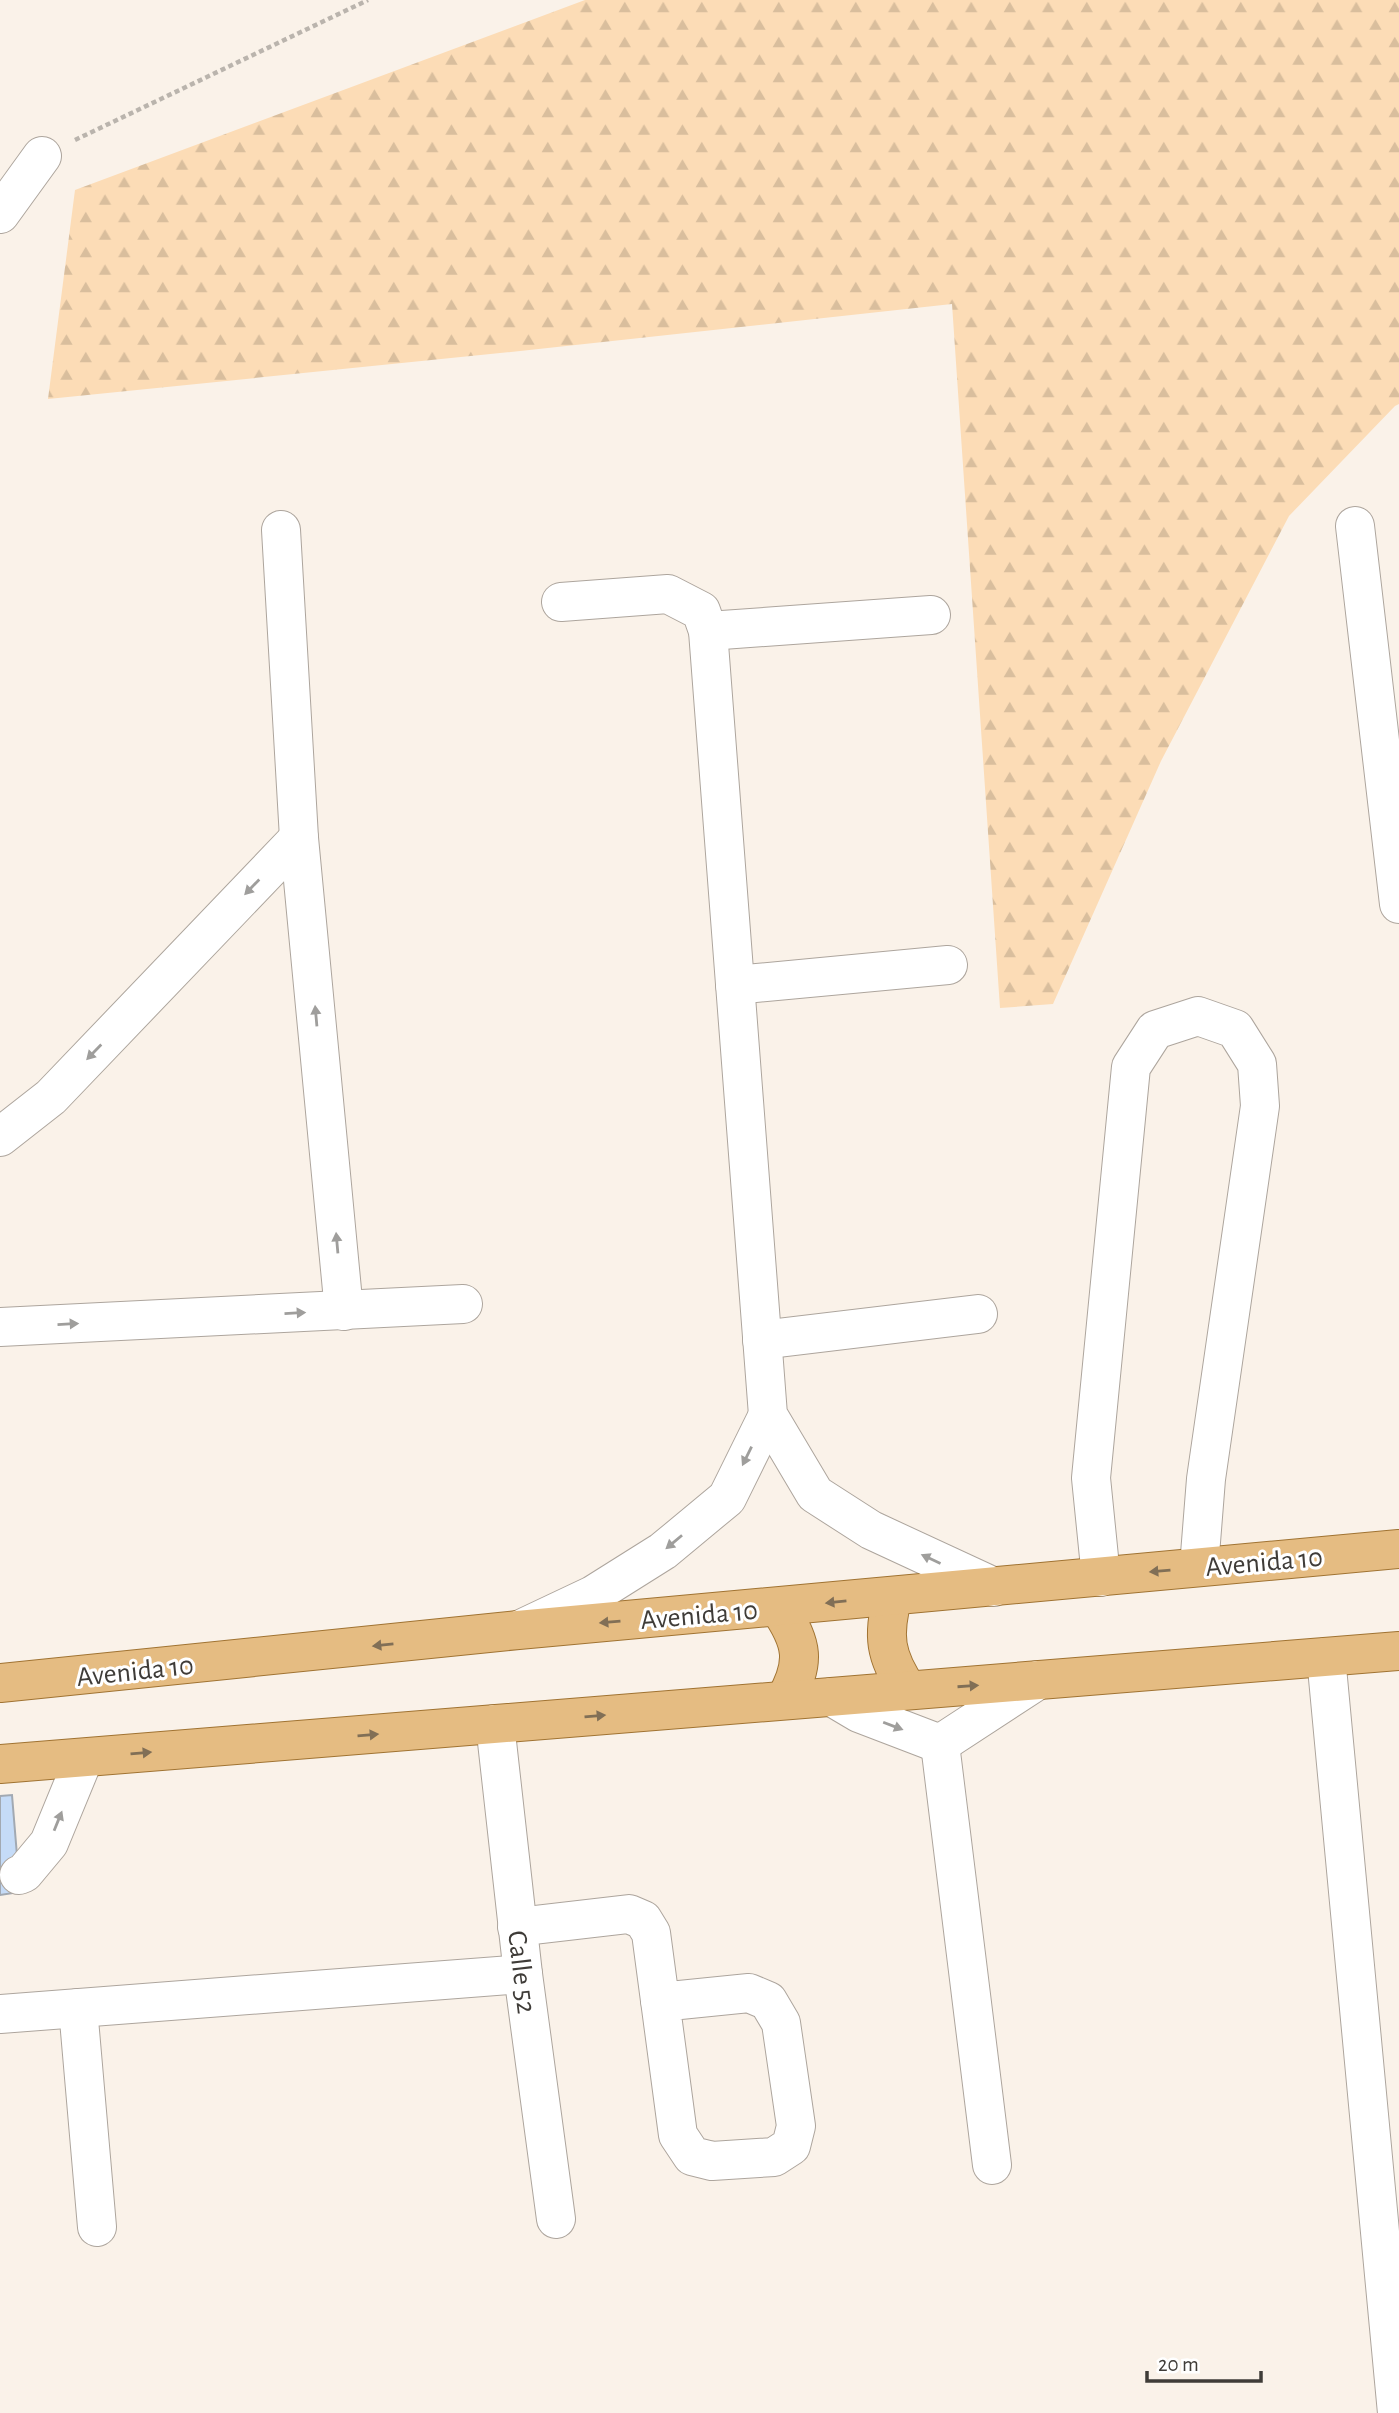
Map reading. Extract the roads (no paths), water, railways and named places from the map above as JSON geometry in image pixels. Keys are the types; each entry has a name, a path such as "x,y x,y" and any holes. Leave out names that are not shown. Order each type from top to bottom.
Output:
{"main road":[{"name":"Avenida 10","path":"0,1683 518,1630 1399,1549"},
{"path":"893,1596 886,1620 887,1646 894,1670 908,1690"},
{"path":"779,1608 793,1629 800,1653 797,1678 785,1700"},
{"path":"0,1764 1399,1651"}],"street":[{"path":"0,214 42,156"},
{"path":"1354,526 1399,904"},
{"path":"281,530 299,838 344,1311"},
{"path":"561,602 668,594 701,611 708,631 768,1415 815,1494 871,1530 993,1587"},
{"path":"708,631 931,615"},
{"path":"0,1137 51,1097 299,838"},
{"path":"735,985 948,965"},
{"path":"1101,1577 1091,1478 1131,1067 1155,1030 1198,1016 1235,1029 1257,1064 1260,1106 1206,1479 1199,1567"},
{"path":"0,1327 463,1304"},
{"path":"762,1340 978,1314"},
{"path":"518,1630 593,1595 663,1551 727,1498 768,1415"},
{"path":"1326,1657 1397,2413"},
{"path":"940,1744 1038,1680"},
{"path":"832,1697 859,1713 940,1744"},
{"name":"Calle 52","path":"495,1724 517,1927 556,2219"},
{"path":"940,1744 992,2165"},
{"path":"19,1875 24,1873 49,1843 84,1758"},
{"path":"517,1927 629,1914 643,1920 651,1933 660,2002 678,2135 692,2156 712,2161 774,2157 791,2146 796,2126 781,2023 768,2001 749,1993 660,2002"},
{"path":"0,2014 523,1974"},
{"path":"78,2008 97,2227"}]}
